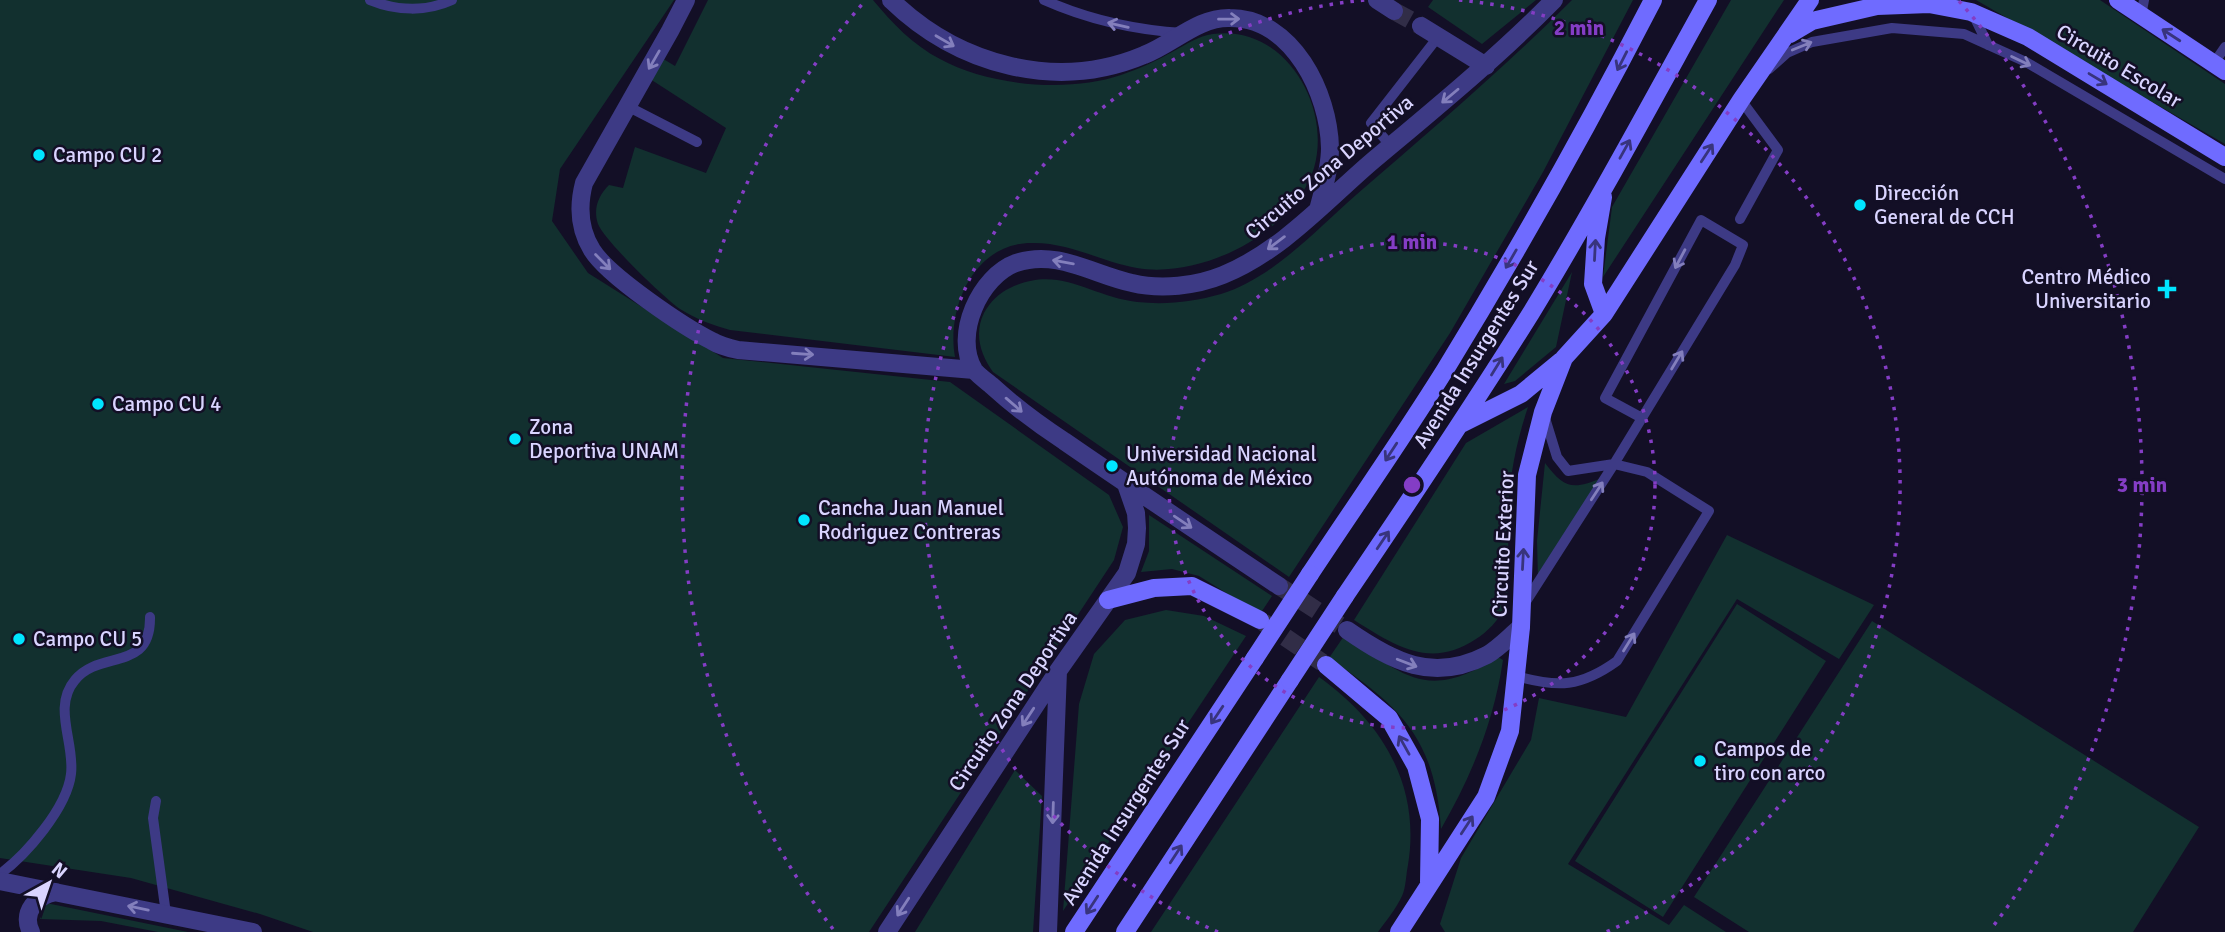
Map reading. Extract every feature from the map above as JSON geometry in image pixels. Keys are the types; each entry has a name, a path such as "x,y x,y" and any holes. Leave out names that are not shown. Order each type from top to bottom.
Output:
{"main road":[{"name":"Avenida Insurgentes Sur","path":"1074,932 1443,373 1609,86 1653,0"},
{"name":"Avenida Insurgentes Sur","path":"1125,932 1461,424 1532,311 1708,0"},
{"name":"Circuito Exterior","path":"1399,932 1412,924 1429,882 1486,797 1510,731 1521,619 1527,475 1543,412 1564,358 1604,314 1745,94 1810,0"},
{"path":"2118,0 2142,8 2220,67"},
{"name":"Circuito Escolar","path":"1784,38 1812,21 1877,6 1968,6 2028,37 2225,157"},
{"path":"1604,314 1593,284 1596,238 1605,186"},
{"path":"1461,424 1521,394 1564,358"},
{"path":"1108,600 1154,587 1192,586 1260,620"},
{"path":"1326,665 1389,718 1416,766 1430,819 1429,882"}],"street":[{"path":"685,0 583,183 579,211 586,239 601,262 641,295 705,337 738,350 974,370 1019,410 1279,586"},
{"path":"891,0 907,16 950,45 975,56 1024,70 1060,72 1096,69 1143,56 1196,26 1218,19 1241,19 1267,28 1292,47 1318,87 1328,125 1329,163 1318,211"},
{"path":"1377,0 1394,11"},
{"name":"Circuito Zona Deportiva","path":"974,370 968,341 971,312 993,278 1015,264 1037,259 1058,261 1141,284 1162,286 1201,282 1241,267 1318,211 1486,65 1554,0"},
{"path":"1421,26 1486,65"},
{"name":"Circuito Zona Deportiva","path":"887,932 1058,671 1127,573 1136,544 1136,513 1126,484"},
{"path":"1347,630 1380,652 1414,667 1449,668 1488,654 1521,619"},
{"path":"1048,932 1058,671"},
{"path":"0,881 253,932"},
{"path":"31,932 28,918 33,904 47,894 56,892"}],"lane":[{"path":"370,0 410,9 434,8 452,0"},
{"path":"1045,0 1094,19 1124,26 1186,33"},
{"path":"1968,6 1988,45"},
{"path":"1740,219 1778,150 1745,94 1787,52 1812,42 1892,28 1964,34 2026,62 2225,179"},
{"path":"1391,146 1371,123 1438,37"},
{"path":"2220,67 2225,47"},
{"path":"627,106 697,142"},
{"path":"1521,619 1735,265 1743,245 1702,219 1605,398 1642,418"},
{"path":"1516,676 1546,684 1577,681 1598,675 1617,661 1709,511 1647,472 1614,464 1568,471 1557,457 1543,412"},
{"path":"0,874 41,834 58,806 71,775 64,701 69,689 85,670 136,652 148,636 150,617"},
{"path":"156,801 153,818 166,914"}],"green space":[{"name":"Zona Deportiva UNAM","path":"0,0 674,0 560,169 552,221 588,273 723,358 950,382 1109,495 1123,527 1114,560 869,932 313,932 260,914 131,878 0,858"},
{"path":"708,0 873,0 903,33 940,59 982,75 1029,84 1100,81 1162,58 1202,37 1238,34 1261,42 1281,55 1297,74 1309,95 1316,119 1318,144 1314,168 1303,191 1287,213 1266,231 1216,258 1189,266 1162,270 1137,268 1074,249 1034,243 1013,245 995,253 969,280 960,298 953,338 955,357 730,330 698,319 672,303 611,242 598,224 596,213 599,198 609,185 623,188 635,147 706,173 726,128 647,77 660,57 675,66"},
{"path":"1433,0 1536,0 1482,44 1428,7"},
{"path":"1572,0 1633,0 1543,172 1450,333 1289,577 993,372 988,365 979,336 984,313 1002,292 1028,282 1044,279 1060,281 1120,299 1169,303 1221,294 1258,277 1309,237 1439,123"},
{"path":"1731,0 1784,0 1603,277 1612,207"},
{"path":"1976,0 2100,0 2225,84 2225,144"},
{"path":"1572,272 1556,347 1515,381 1504,384"},
{"path":"1528,407 1510,488 1509,577 1506,600 1496,621 1480,636 1459,648 1443,653 1428,653 1398,645 1354,620 1466,443"},
{"path":"1545,463 1557,477 1569,484 1583,485 1601,478 1538,578 1537,541"},
{"path":"1149,515 1272,596 1260,614 1199,576 1172,569 1141,572 1149,551"},
{"path":"1727,535 1874,605 1839,659 1737,599 1568,864 1669,925 1684,905 1726,932 1445,932 1440,924 1461,858 1531,740 1539,698 1626,717"},
{"name":"Campos de tiro con arco","path":"1737,604 1826,661 1663,917 1575,861"},
{"path":"1166,610 1204,616 1246,636 1063,911 1079,704 1094,654 1125,620"},
{"path":"1872,621 2199,827 2133,932 1749,932 1694,897"},
{"path":"1344,636 1401,672 1434,681 1474,671 1498,657 1503,660 1488,726 1441,829 1431,771 1410,728 1376,693 1329,658"},
{"path":"1319,677 1361,714 1378,735 1402,782 1408,808 1410,836 1404,889 1394,910 1378,932 1151,932"},
{"path":"1015,770 1042,796 1033,932 915,932"},
{"path":"46,903 188,932 158,932 101,921 40,919"}],"tunnel":[{"path":"1394,11 1421,26"},
{"path":"1279,586 1347,630"},
{"path":"1263,622 1326,665"}],"place":[{"name":"Campo CU 2","path":"39,155"},
{"name":"Dirección General de CCH","path":"1860,205"},
{"name":"Centro Médico Universitario","path":"2167,289"},
{"name":"Campo CU 4","path":"98,404"},
{"name":"Zona Deportiva UNAM","path":"515,439"},
{"name":"Universidad Nacional Autónoma de México","path":"1112,466"},
{"name":"Cancha Juan Manuel Rodriguez Contreras","path":"804,520"},
{"name":"Campo CU 5","path":"19,639"},
{"name":"Campos de tiro con arco","path":"1700,761"}]}
